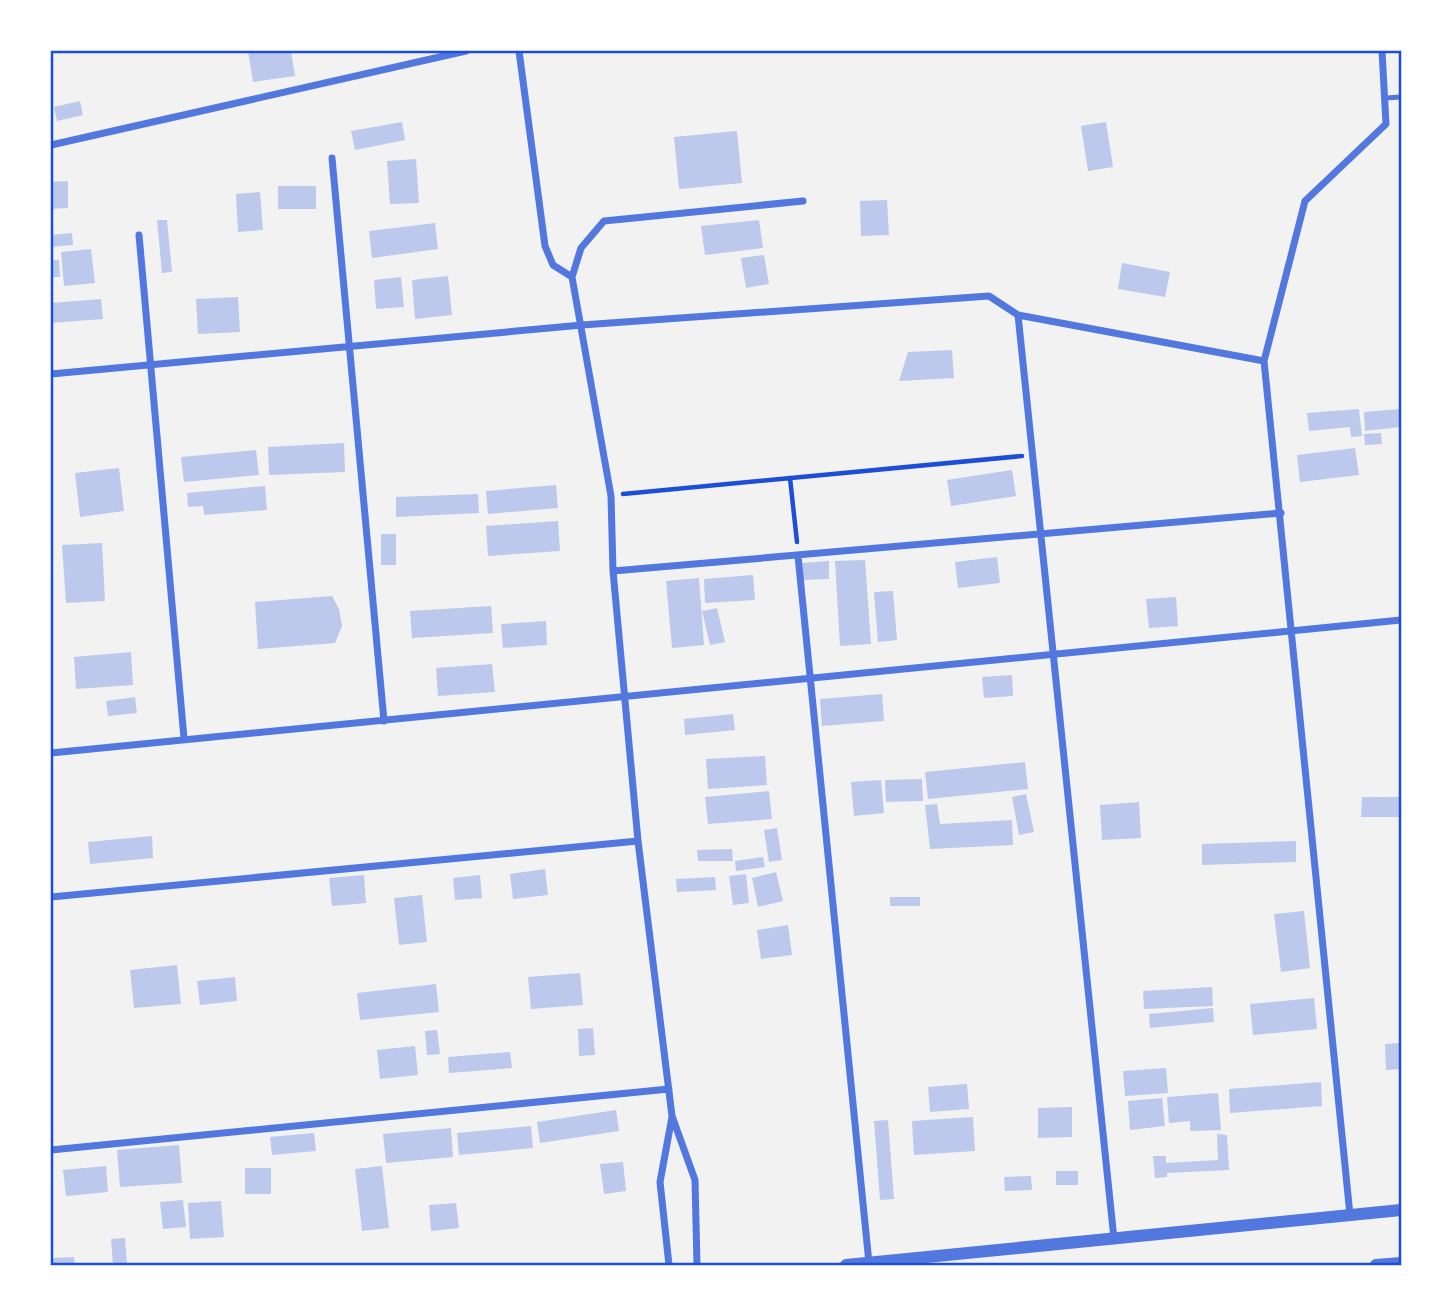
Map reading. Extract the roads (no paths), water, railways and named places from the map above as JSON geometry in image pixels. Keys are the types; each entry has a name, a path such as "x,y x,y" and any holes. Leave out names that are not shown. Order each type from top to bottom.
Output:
{"street":[{"path":"51,145 466,51"},
{"path":"519,51 545,246 553,265 572,277"},
{"path":"1350,1215 1264,361 1305,201 1386,124 1382,51"},
{"path":"332,158 384,721"},
{"path":"697,1265 695,1180 672,1116 638,841 613,571 611,496 572,277 581,248 604,221 803,201"},
{"path":"139,235 184,738"},
{"path":"51,374 582,325 989,296 1018,315 1264,361"},
{"path":"1018,315 1043,534 1114,1239"},
{"path":"613,571 1281,513"},
{"path":"798,556 869,1263"},
{"path":"51,753 1401,620"},
{"path":"51,897 638,841"},
{"path":"51,1150 669,1089"},
{"path":"669,1265 660,1182 672,1116"},
{"path":"846,1265 1401,1210"},
{"path":"1376,1265 1401,1263"}],"lane":[{"path":"1385,98 1401,97"}]}
